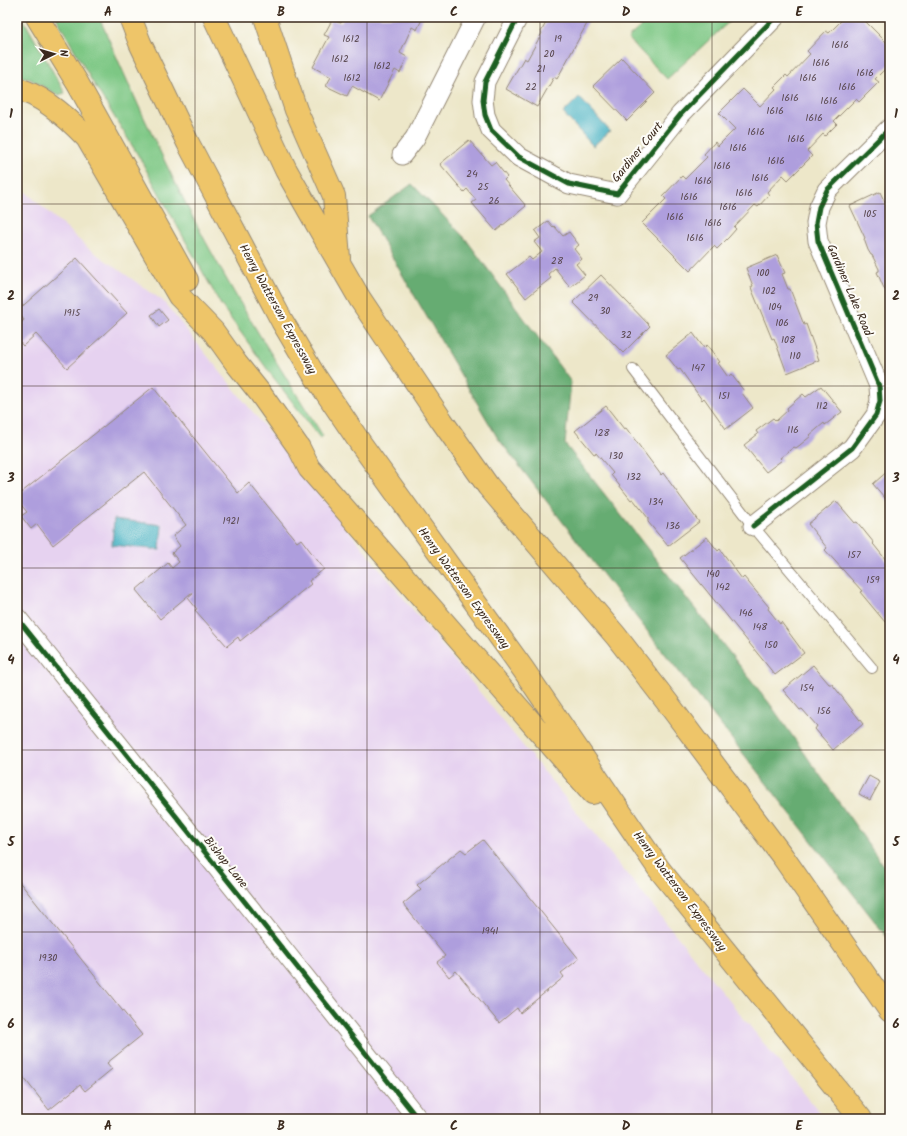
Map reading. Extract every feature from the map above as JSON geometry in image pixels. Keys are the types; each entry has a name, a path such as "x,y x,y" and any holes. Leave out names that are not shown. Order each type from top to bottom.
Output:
{"highway":[{"path":"37,17 78,84 192,287 213,331"},
{"name":"Henry Watterson Expressway","path":"130,17 140,43 188,143 282,321 313,373 361,444 523,669 659,869 861,1119"},
{"path":"214,17 286,170 360,299 442,421 488,486 616,636 667,702 782,857 890,1011"},
{"path":"265,17 296,110 334,196 340,265"},
{"path":"17,89 23,90 47,103 72,122 86,138 179,296 213,331 260,393 299,448 309,468 659,869"}],"street":[{"path":"402,156 415,138 476,17"},
{"name":"Gardiner Court","path":"518,17 485,82 483,100 485,115 491,130 520,157 569,184 617,194 680,114 775,17"},
{"name":"Gardiner Lake Road","path":"754,526 852,448 876,415 880,401 879,386 818,241 816,223 819,206 827,190 890,128"},
{"name":"Bishop Lane","path":"17,618 418,1119"}],"lane":[{"path":"633,369 754,526 872,668"}],"shaded area":[{"path":"17,184 88,248 163,301 825,1119 17,1119"}],"green space":[{"path":"17,17 22,17 65,93 58,95 30,79 17,75"},
{"path":"56,17 99,17 189,210 247,314 323,436 320,438 270,373 221,305 138,155 92,81"},
{"path":"651,17 734,17 667,79 628,38"},
{"path":"412,184 465,238 571,382 565,444 770,704 890,875 890,941 497,437 368,216"}],"water":[{"path":"579,97 610,131 593,146 563,113"},
{"path":"114,519 162,525 160,550 112,545"}],"building":[{"path":"344,17 423,17 417,30 412,27 400,53 407,57 400,73 395,70 379,101 352,86 347,96 326,86 331,77 313,67 329,37 324,35 332,20 341,23"},
{"path":"549,17 590,18 557,79 554,77 537,107 506,89 524,58 527,60"},
{"path":"845,17 861,17 890,46 890,64 875,79 879,82 859,102 856,99 834,121 837,124 825,136 823,134 807,151 812,156 788,180 783,175 767,192 769,195 758,207 755,205 734,227 736,229 729,237 717,249 714,246 690,271 642,223 666,199 663,196 682,176 685,179 707,157 704,154 715,142 718,146 735,129 719,113 743,89 760,106 776,89 774,87 786,75 788,77 810,54 807,51 826,31 829,33"},
{"path":"622,58 655,93 627,121 593,86"},
{"path":"469,140 491,165 495,162 507,177 504,180 526,206 496,231 472,203 476,200 467,189 464,192 440,164"},
{"path":"880,192 888,209 890,208 890,296 887,289 885,290 883,286 877,272 879,269 868,250 864,239 865,238 850,206"},
{"path":"548,221 563,236 569,232 579,245 574,249 582,259 576,264 585,275 570,287 555,268 548,274 551,278 526,298 507,274 529,257 532,260 542,252 534,242 540,238 535,231"},
{"path":"777,255 785,273 782,274 788,289 790,289 804,325 806,324 819,360 787,373 774,338 772,339 752,290 751,287 753,286 746,268"},
{"path":"77,258 127,313 67,368 36,334 23,346 17,339 17,327 24,320 17,311"},
{"path":"601,275 650,326 623,353 573,302"},
{"path":"159,309 168,320 159,327 151,315"},
{"path":"693,333 704,348 707,345 720,362 718,363 728,377 731,374 744,391 742,393 753,408 726,429 704,398 702,400 680,369 678,370 666,355"},
{"path":"821,386 842,412 825,425 824,423 800,445 796,448 794,447 780,458 782,460 766,472 744,445 758,434 756,431 773,418 776,421 788,410 787,408 803,394 806,397"},
{"path":"153,387 238,493 249,483 297,542 301,539 324,569 309,581 311,584 240,641 238,637 227,646 195,610 197,609 188,598 193,594 191,593 160,619 136,590 168,563 172,568 179,562 172,553 180,546 173,536 186,525 144,472 53,545 37,524 31,529 21,516 27,512 17,500 17,496"},
{"path":"606,406 624,429 626,428 661,475 663,473 699,522 668,546 648,522 648,518 633,499 631,500 611,475 613,473 596,453 594,454 575,431"},
{"path":"890,469 890,504 873,484"},
{"path":"836,501 855,523 857,522 890,565 890,617 885,622 860,592 862,591 825,550 827,548 808,524"},
{"path":"707,537 718,551 720,549 742,579 744,577 804,653 775,675 680,558"},
{"path":"813,665 829,684 832,684 863,724 833,750 815,729 817,726 802,709 800,710 783,690"},
{"path":"869,776 880,782 870,800 859,794"},
{"path":"483,840 579,959 561,973 564,977 520,1013 517,1008 499,1023 456,971 449,977 437,962 445,956 403,904 421,889 417,885 461,849 466,853"},
{"path":"17,879 142,1035 107,1063 112,1069 85,1091 80,1085 49,1110 17,1069"}],"cycle path":[{"path":"518,17 485,82 483,100 485,115 491,130 519,157 569,184 617,194 681,114 775,17"},
{"path":"753,526 852,448 876,415 880,401 879,386 818,241 816,223 819,207 827,190 890,128"},
{"path":"17,618 418,1119"}]}
